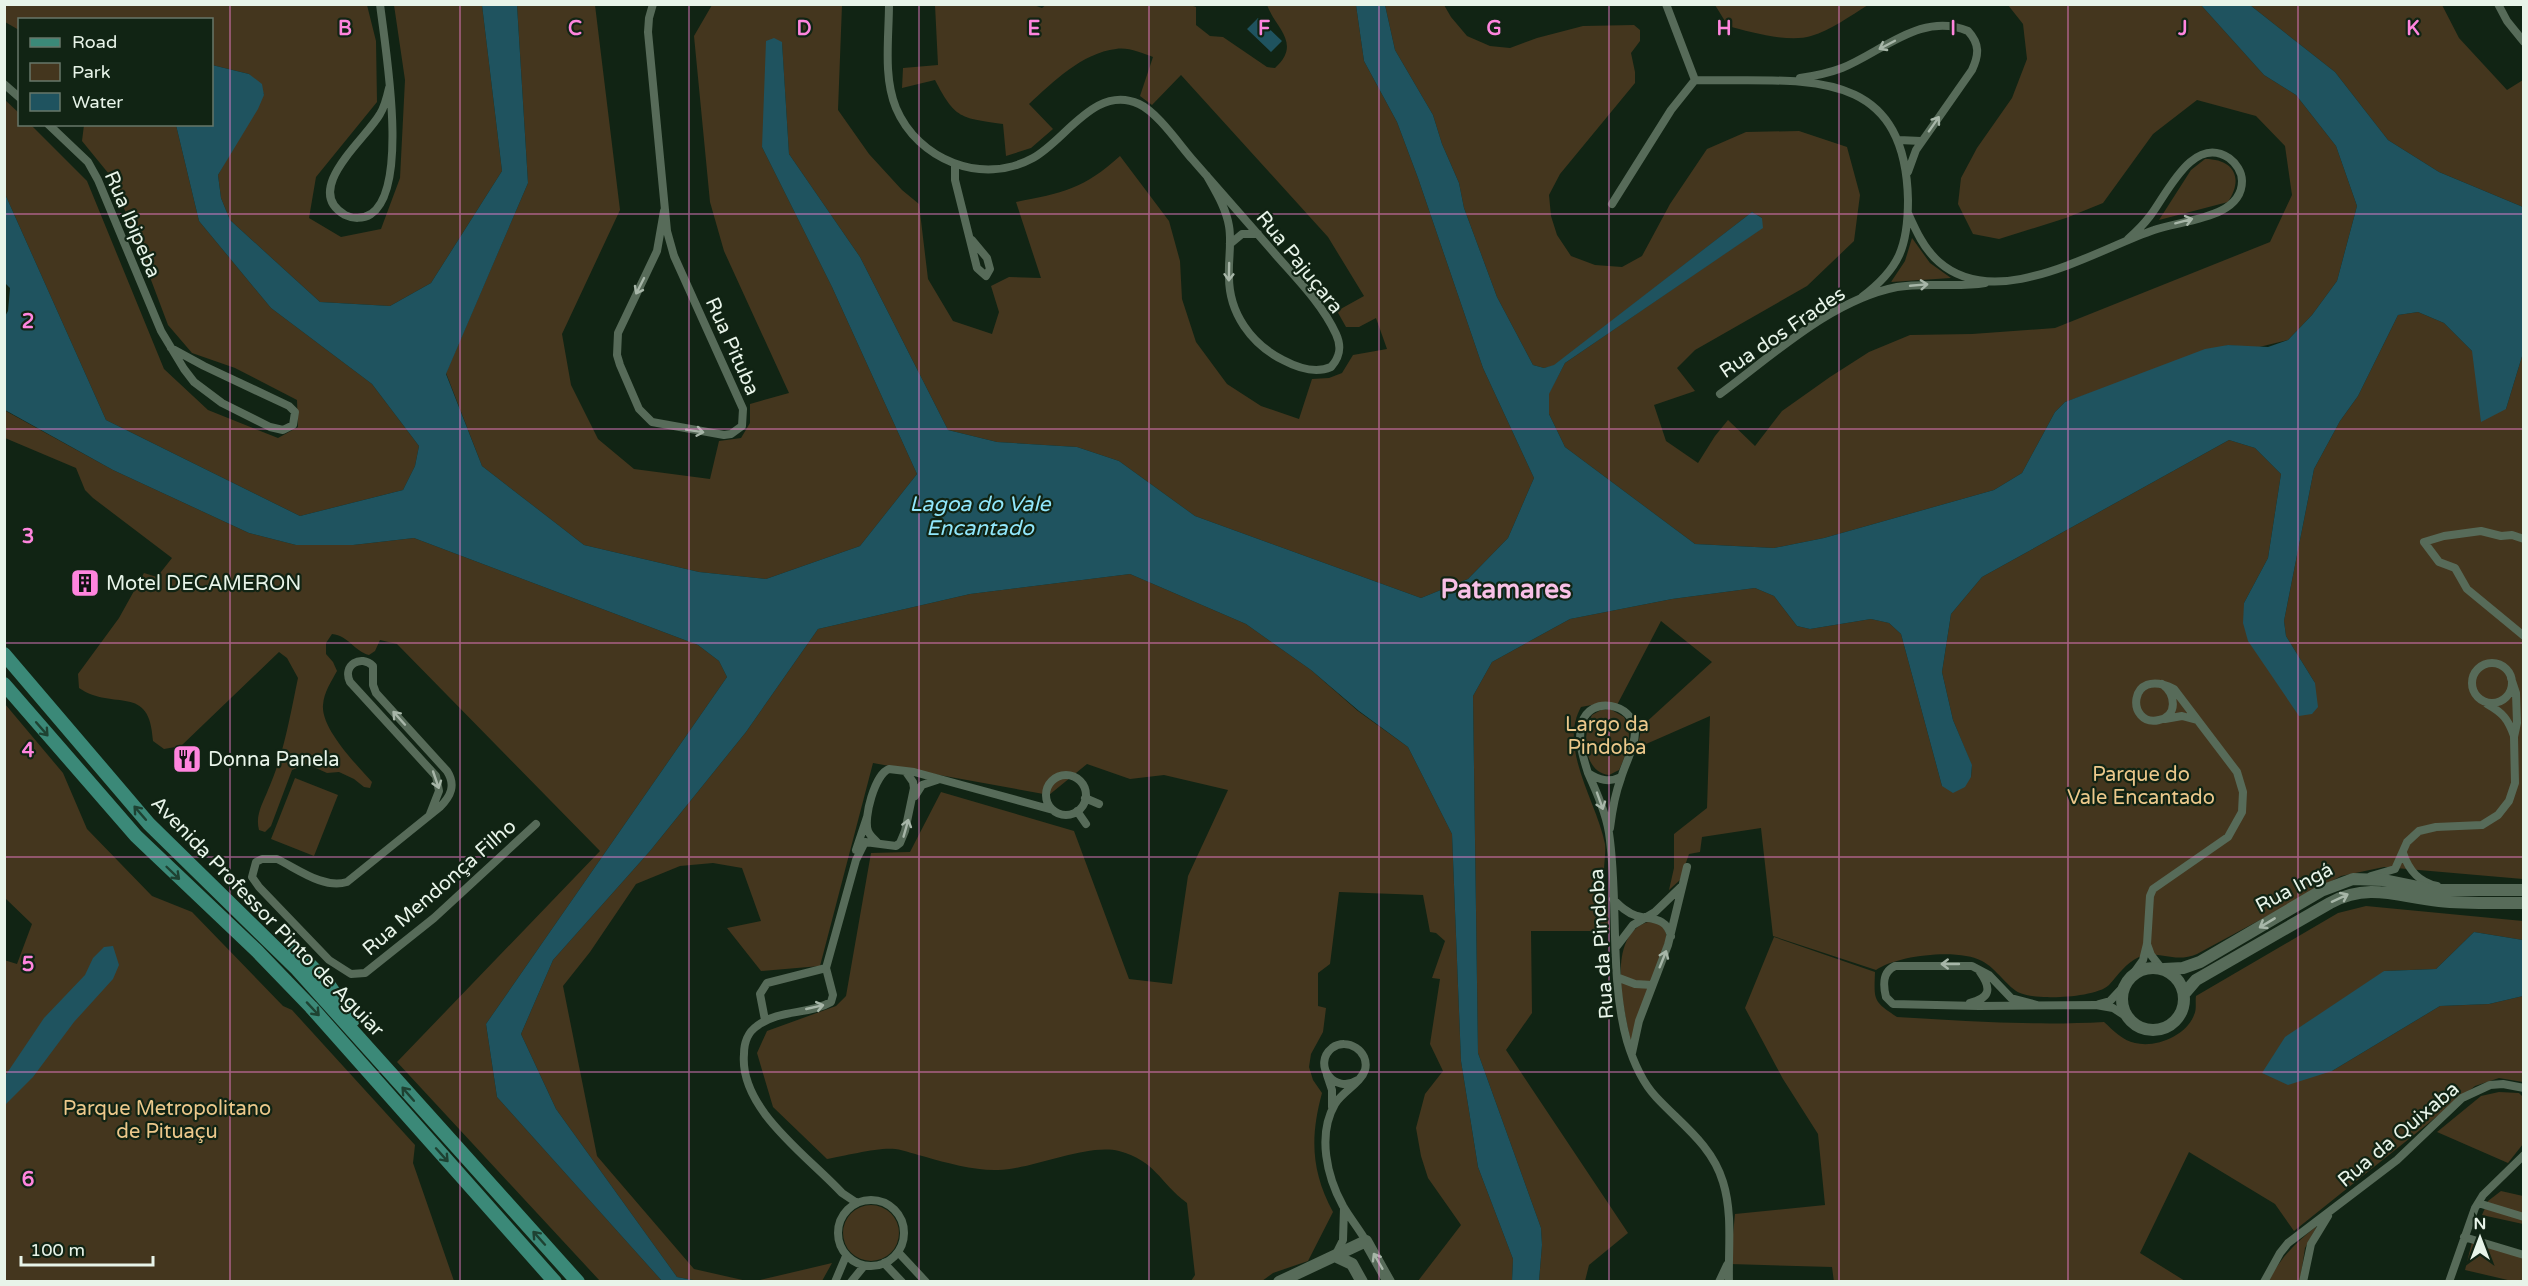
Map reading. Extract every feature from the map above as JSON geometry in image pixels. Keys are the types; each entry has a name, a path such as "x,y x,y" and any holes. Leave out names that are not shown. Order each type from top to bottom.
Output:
{"main road":[{"name":"Avenida Professor Pinto de Aguiar","path":"4,654 149,824 187,863 290,954 379,1059 579,1281"},
{"name":"Avenida Professor Pinto de Aguiar","path":"4,684 136,836 274,969 343,1042 555,1281"},
{"path":"290,954 306,961 332,989 379,1059"}],"street":[{"path":"380,4 393,117 393,138 383,200 368,216 350,218 335,207 330,200 330,181 380,115 389,88"},
{"name":"Rua Pituba","path":"653,4 648,32 664,211 674,256 743,409 742,426 731,434 716,434 652,422 639,409 617,355 618,333 655,257 664,211"},
{"name":"Rua Pajuçara","path":"888,4 889,77 896,108 915,136 926,147 955,166 990,169 1020,164 1044,152 1097,105 1120,100 1141,104 1150,111 1258,234 1311,295 1337,335 1340,353 1331,367 1314,371 1288,363 1265,350 1244,328 1230,292 1230,244 1226,214 1207,176"},
{"path":"1666,4 1695,80"},
{"path":"2498,4 2507,21 2523,42"},
{"path":"1788,81 1841,69 1920,28 1949,26 1968,31 1977,44 1977,60 1921,141 1907,175"},
{"path":"1841,69 1840,82 1843,89"},
{"path":"1695,80 1788,81 1826,84 1843,89 1873,106 1899,140 1907,175 1908,213 1918,236 1939,263 1956,272 1995,282"},
{"path":"1612,204 1671,110 1695,80"},
{"path":"4,84 18,96"},
{"name":"Rua Ibipeba","path":"50,126 88,162 98,180 161,332 171,348 194,382 208,393 270,427 284,430 293,425 295,412 289,406 171,348"},
{"path":"1899,140 1921,141"},
{"name":"Rua dos Frades","path":"1862,297 1916,284 1995,282 2058,269 2128,239 2222,211 2231,206 2238,197 2241,187 2242,177 2237,167 2221,154 2199,155 2183,170 2150,217 2128,239"},
{"path":"955,166 955,180 972,240"},
{"name":"Rua dos Frades","path":"1720,394 1825,317 1862,297 1885,279 1896,265 1905,238 1908,213"},
{"path":"2150,217 2157,229"},
{"path":"1230,244 1242,234 1258,234"},
{"path":"1905,238 1911,234 1918,236"},
{"path":"655,257 664,254 674,256"},
{"path":"1953,284 1956,272"},
{"path":"1885,279 1891,289"},
{"path":"2523,539 2512,535 2501,536 2481,531 2444,536 2424,542 2439,562 2455,568 2467,589 2523,636"},
{"path":"357,661 366,661 373,666 373,686 376,693 451,778 452,789 449,795 440,807 430,814 439,791 436,776 350,682 349,668 357,661"},
{"path":"2353,879 2391,871 2395,868 2407,842 2419,831 2436,827 2482,825 2503,810 2509,801 2515,783 2516,693 2511,678 2503,666 2489,663 2476,670 2472,690 2481,701 2503,713 2508,719 2514,737"},
{"path":"2481,701 2497,703 2504,699 2512,686 2511,678"},
{"path":"2096,1005 2110,1001 2143,960 2147,944 2150,896 2153,889 2228,837 2242,812 2243,792 2237,772 2174,689 2162,684 2150,683 2144,686 2136,696 2136,708 2144,718 2150,721 2182,716 2197,720"},
{"path":"2162,684 2172,693 2174,699 2171,711 2162,720"},
{"name":"Rua da Pindoba","path":"1609,831 1581,747 1582,723 1590,711 1597,707 1613,706 1627,713 1635,728 1609,831 1622,1021 1638,1070 1654,1095 1703,1145 1723,1181 1728,1211 1729,1281"},
{"path":"856,860 856,849 862,825 868,815 881,773 889,769 1068,814 1077,811 1085,798 1084,788 1078,779 1069,775 1059,776 1050,782 1046,791 1047,802 1053,810"},
{"path":"906,772 913,782 913,799"},
{"path":"1588,773 1609,781 1621,777"},
{"path":"857,1203 842,1193 764,1113 751,1093 743,1062 746,1041 755,1027 765,1020 831,1002 833,995 826,968 856,860 865,842 890,846 900,843 913,799 922,785 938,780"},
{"path":"1085,798 1099,804"},
{"path":"1077,811 1086,824"},
{"name":"Rua Mendonça Filho","path":"430,814 356,877 338,885 324,882 277,859 262,859 256,862 252,871 255,883 329,960 351,974 365,973 434,918 536,824"},
{"path":"868,815 868,831 878,843"},
{"path":"2403,853 2406,863 2416,876 2434,885 2454,890"},
{"path":"1632,1054 1639,1021 1671,936 1688,867"},
{"name":"Rua Ingá","path":"2163,969 2183,968 2200,962 2321,891 2353,879 2383,880 2432,890 2523,890"},
{"path":"1617,946 1633,925 1665,904 1683,885"},
{"name":"Rua Ingá","path":"2184,994 2196,980 2330,903 2352,893 2376,891 2446,902 2523,903"},
{"path":"1613,898 1627,911 1666,925 1671,936"},
{"path":"274,969 306,936"},
{"path":"2037,1005 2011,998 1989,975 1966,964 1902,965 1890,968 1885,976 1886,997 1893,1004 1979,1006 2096,1005 2113,1008 2140,1028 2149,1030 2165,1028 2178,1018 2184,1002 2184,994 2177,979 2163,969 2151,955 2147,944"},
{"path":"306,961 319,949"},
{"path":"765,1020 760,994 766,983 826,968"},
{"path":"1964,1005 1984,998 1987,994 1987,982 1977,968"},
{"path":"2133,974 2147,968 2163,969"},
{"path":"1619,978 1635,984 1652,985"},
{"path":"2124,986 2122,1006 2127,1017"},
{"path":"1332,1109 1343,1093 1358,1080 1365,1068 1365,1061 1359,1049 1347,1044 1333,1047 1328,1052 1324,1065 1332,1089 1332,1109 1327,1131 1327,1162 1332,1181 1344,1208 1389,1281"},
{"path":"1326,1072 1334,1082 1340,1084 1353,1083 1358,1080"},
{"name":"Rua da Quixaba","path":"2264,1281 2288,1243 2397,1160 2462,1098 2490,1085 2514,1085 2523,1088"},
{"path":"2449,1281 2478,1203 2493,1184 2523,1155"},
{"path":"840,1219 846,1210 857,1203 872,1200 882,1202 897,1213 904,1230 904,1240 898,1252 884,1263 864,1266 846,1256 838,1238 842,1193"},
{"path":"2478,1203 2523,1217"},
{"path":"1335,1256 1343,1240 1344,1208"},
{"name":"Rua da Quixaba","path":"2303,1281 2311,1244 2332,1210"},
{"path":"2464,1237 2523,1255"},
{"path":"1278,1281 1366,1241"},
{"path":"898,1252 926,1281"},
{"path":"835,1281 846,1256"},
{"path":"1335,1256 1352,1264 1362,1281"},
{"path":"1719,1281 1728,1262"},
{"path":"884,1263 902,1281"},
{"path":"851,1281 864,1266"}],"green space":[{"path":"1031,4 1042,8 1047,4 1190,5 1196,7 1196,25 1210,36 1223,37 1267,67 1275,68 1283,59 1287,43 1267,5 1356,5 1364,61 1397,122 1483,368 1534,478 1508,538 1468,579 1421,598 1195,516 1119,461 1077,447 997,442 948,430 860,257 789,154 782,43 762,147 832,287 917,474 860,546 766,579 699,572 584,545 482,466 446,373 528,183 517,5 595,5 620,210 562,334 571,385 598,439 634,469 710,479 719,441 741,438 750,423 750,404 789,393 724,251 710,202 694,36 712,5 842,5 838,110 869,154 902,190 919,204 928,279 953,321 992,334 999,312 991,286 1009,277 1041,278 1016,202 1072,188 1095,176 1120,156 1169,221 1180,261 1182,299 1196,342 1227,384 1261,406 1299,419 1312,379 1329,378 1342,373 1353,355 1387,349 1376,318 1359,327 1346,327 1337,311 1364,296 1328,237 1181,75 1152,105 1140,96 1153,57 1140,52 1116,49 1091,56 1080,62 1029,104 1053,129 1031,148 1006,156 1003,124 968,118 961,114 948,102 935,80 902,88 903,68 938,65 935,5"},
{"path":"4,5 367,5 376,41 377,102 316,177 309,218 341,237 381,229 400,178 405,80 394,5 482,5 502,171 431,283 390,306 320,302 230,220 221,198 218,175 264,94 249,74 213,65 213,18 18,18 18,29 5,22"},
{"path":"1385,5 1444,5 1467,36 1490,46 1510,48 1583,26 1634,25 1640,30 1640,41 1631,53 1635,83 1560,174 1549,195 1551,216 1557,235 1571,256 1595,265 1622,267 1642,256 1670,204 1707,149 1746,132 1799,131 1847,147 1860,195 1854,241 1807,286 1695,350 1677,368 1695,391 1654,405 1666,441 1698,463 1728,420 1755,446 1782,411 1869,352 1910,335 1972,334 2055,328 2270,242 2292,195 2285,146 2256,116 2197,100 2153,134 2103,203 2066,218 1999,239 1973,234 1958,204 1961,178 1977,148 2012,98 2027,59 2023,24 2008,5 2201,5 2264,75 2296,95 2336,146 2357,206 2337,281 2312,315 2288,340 2255,348 2228,345 2065,402 2055,412 2022,473 1994,490 1824,538 1774,548 1695,544 1565,447 1549,414 1549,393 1565,363 1762,228 1762,218 1752,212 1554,366 1544,368 1533,365 1497,297 1464,208 1459,183 1442,144 1433,115 1395,50"},
{"path":"1715,5 1868,5 1818,33 1802,38 1792,38 1769,36 1728,26"},
{"path":"2250,5 2442,5 2459,38 2507,90 2523,80 2523,207 2439,172 2388,140 2335,72"},
{"path":"4,99 18,112 18,126 32,126 87,181 164,369 208,410 278,438 298,427 297,400 235,368 192,353 168,325 113,179 82,141 84,126 176,126 199,221 271,308 372,384 419,446 415,466 403,490 300,516 106,420 5,194"},
{"path":"2205,159 2223,162 2233,172 2235,185 2228,202 2159,220 2191,170"},
{"path":"1912,238 1930,263 1951,278 1891,282 1905,261"},
{"name":"Parque do Vale Encantado","path":"2418,312 2444,323 2472,351 2506,409 2523,353 2523,879 2384,867 2341,876 2197,954 2181,958 2152,955 2139,957 2126,966 2109,985 2080,995 2037,997 2023,994 2011,987 1982,961 1959,955 1913,957 1898,960 1876,970 1773,936 1761,828 1702,837 1700,852 1689,854 1680,880 1669,890 1674,868 1674,834 1707,808 1710,716 1637,748 1642,726 1712,662 1661,621 1617,705 1602,703 1581,707 1575,723 1576,757 1605,844 1604,878 1610,931 1531,931 1532,1013 1506,1050 1628,1233 1589,1265 1585,1281 1539,1281 1541,1228 1478,1053 1473,696 1492,662 1570,619 1672,599 1755,588 1774,596 1797,626 1810,629 1871,619 1889,623 1901,634 1942,786 1971,777 1972,766 1953,720 1942,672 1951,614 1982,577 2229,440 2255,448 2281,474 2268,558 2244,603 2315,683 2286,636 2284,621 2314,469 2340,421 2358,396 2398,315"},
{"path":"4,410 113,470 249,533 296,545 353,545 414,538 698,645 719,661 727,677 486,1024 497,1097 662,1281 600,1281 397,1062 600,851 397,644 380,640 375,651 369,655 338,635 332,634 326,643 326,654 337,671 325,696 324,715 341,746 372,782 370,788 364,787 339,772 327,773 307,764 292,770 271,826 265,832 259,830 259,814 282,749 298,678 287,658 279,652 181,746 164,749 153,741 145,711 137,705 128,701 92,695 79,688 78,674 119,618 144,573 157,577 172,558 93,498 85,490 76,468 5,438"},
{"path":"1130,574 1246,624 1311,670 1358,711 1408,747 1452,834 1461,1061 1478,1167 1513,1259 1512,1281 1418,1281 1461,1225 1428,1178 1416,1128 1425,1094 1443,1071 1430,1044 1440,979 1432,978 1445,941 1436,933 1430,932 1423,895 1339,892 1330,964 1318,973 1318,1006 1326,1008 1323,1032 1311,1054 1309,1067 1313,1080 1322,1093 1314,1139 1317,1168 1320,1182 1333,1212 1308,1261 1273,1273 1262,1281 1191,1281 1195,1275 1187,1203 1149,1166 1131,1155 1106,1149 1092,1150 1012,1169 998,1170 962,1166 895,1149 871,1150 827,1159 773,1107 757,1053 767,1031 836,1006 846,996 871,853 910,852 941,792 1074,831 1129,979 1172,984 1188,876 1228,790 1164,775 1130,779 1087,764 1049,795 873,763 820,966 761,971 727,928 761,921 742,868 713,863 680,866 636,884 590,952 563,986 597,1156 694,1269 747,1281 698,1281 677,1277 556,1109 521,1034 553,960 650,851 746,732 818,629 970,594"},
{"name":"Parque Metropolitano de Pituaçu","path":"5,704 63,773 87,829 152,896 192,912 283,1006 292,1010 415,1145 413,1163 454,1281 5,1281 4,960 17,964 32,924 5,898"},
{"name":"Largo da Pindoba","path":"1610,709 1624,717 1629,737 1627,751 1619,770 1609,775 1594,767 1586,742 1592,715 1601,710"},
{"path":"295,778 338,795 314,856 271,839"},
{"path":"2366,906 2523,921 2523,940 2474,932 2436,969 2384,971 2332,1071 2440,1006 2489,1004 2523,996 2523,1082 2499,1078 2475,1086 2294,1231 2275,1204 2189,1152 2140,1253 2185,1281 1834,1282 1832,1267 1730,1264 1735,1214 1825,1205 1818,1134 1783,1079 1745,1008 1774,937 1875,972 1875,995 1883,1007 1897,1017 2026,1023 2104,1022 2126,1040 2152,1044 2169,1039 2184,1029 2195,1013 2196,996 2338,913"},
{"path":"1648,922 1661,923 1666,933 1666,940 1631,1043 1622,994 1622,957 1626,942 1635,930"},
{"path":"2499,1092 2519,1093 2523,1097 2523,1144 2508,1163 2437,1132 2481,1096"},
{"path":"2501,1191 2523,1196 2523,1224 2482,1215 2488,1201"},
{"path":"871,1205 882,1207 891,1213 897,1222 899,1233 897,1244 891,1253 882,1259 871,1261 860,1259 851,1253 845,1244 843,1233 845,1222 851,1213 860,1207"},
{"path":"2317,1226 2305,1248 2300,1281 2268,1282 2289,1251"},
{"path":"2472,1242 2523,1253 2523,1281 2512,1281 2465,1270"},
{"path":"832,1263 822,1281 756,1281"}],"water":[{"name":"Lagoa do Vale Encantado","path":"482,5 517,5 528,183 446,374 482,466 584,545 699,572 766,579 860,546 917,474 832,287 762,147 766,41 774,38 782,42 789,154 860,257 948,430 997,442 1077,447 1119,461 1195,516 1421,598 1468,579 1508,538 1534,478 1483,368 1397,122 1364,61 1356,5 1385,5 1395,50 1433,115 1442,144 1459,183 1464,208 1497,297 1533,365 1544,368 1554,365 1752,212 1762,218 1763,228 1565,363 1549,394 1549,414 1565,447 1695,544 1774,548 1824,538 1994,490 2022,473 2055,412 2065,402 2205,349 2228,345 2268,347 2288,340 2312,315 2337,281 2357,206 2336,146 2296,95 2264,75 2201,5 2250,5 2335,72 2388,140 2439,172 2523,207 2523,353 2506,409 2481,422 2472,351 2444,323 2418,312 2398,315 2358,396 2340,421 2314,469 2284,621 2286,636 2315,683 2318,707 2312,714 2299,716 2248,641 2243,623 2244,603 2268,558 2281,474 2255,448 2229,440 1982,577 1951,614 1942,672 1953,720 1972,765 1971,777 1965,787 1953,793 1942,786 1901,634 1889,623 1871,619 1810,629 1797,626 1774,596 1755,588 1672,599 1570,619 1492,662 1473,696 1478,1053 1541,1228 1539,1281 1512,1281 1513,1259 1478,1167 1461,1061 1452,834 1408,747 1359,711 1311,670 1246,624 1130,574 970,594 818,629 746,732 650,851 553,960 521,1034 556,1109 677,1277 698,1281 662,1281 497,1097 486,1024 727,677 719,661 698,645 414,538 353,545 296,545 249,533 113,470 5,410 4,318 8,311 10,288 5,283 5,194 106,420 300,516 403,490 415,466 419,446 372,384 271,308 199,221 176,126 213,126 213,65 249,74 262,84 264,95 258,109 218,175 221,198 230,220 320,302 390,306 431,283 502,171"},
{"path":"1258,18 1282,41 1271,52 1247,29"},
{"path":"2474,932 2523,940 2523,996 2489,1004 2440,1006 2332,1071 2288,1085 2262,1073 2285,1037 2384,971 2436,969"},
{"path":"113,946 119,965 113,979 74,1022 33,1077 5,1105 5,1076 44,1018 85,975 93,958 104,947"}],"place":[{"name":"Motel DECAMERON","path":"85,583"},
{"name":"Donna Panela","path":"187,759"}],"district":[{"name":"Patamares","path":"1506,589"}]}
